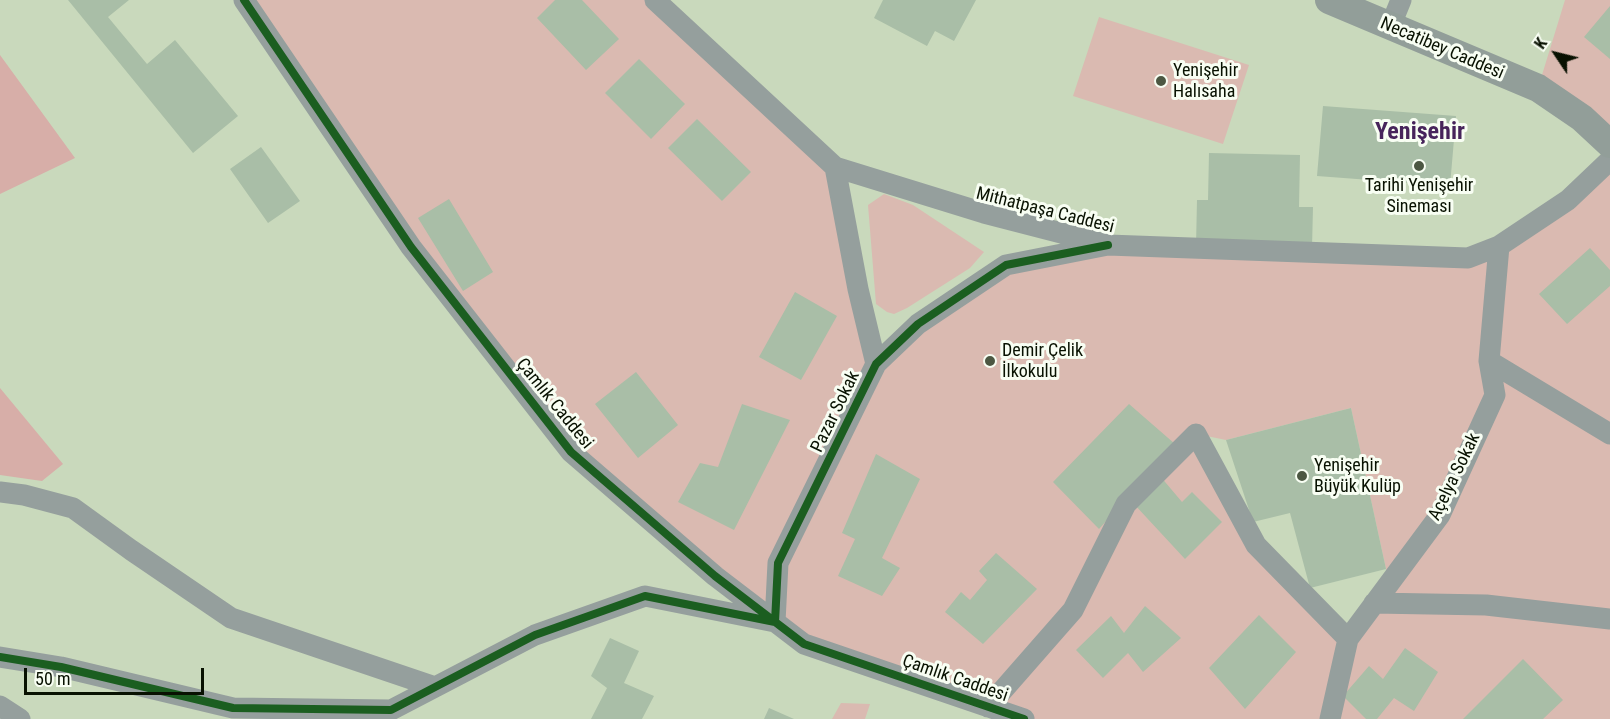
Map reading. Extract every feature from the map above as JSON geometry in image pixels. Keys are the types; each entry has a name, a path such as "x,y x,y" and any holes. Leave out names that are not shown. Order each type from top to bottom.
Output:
{"street":[{"name":"Çamlık Caddesi","path":"244,0 411,247 571,452 715,576 804,644 1024,719"},
{"name":"Mithatpaşa Caddesi","path":"655,0 835,167 984,213 1108,245 1468,258 1500,246 1568,200 1610,160"},
{"name":"Necatibey Caddesi","path":"1329,0 1538,88 1582,118 1610,144"},
{"path":"1390,27 1401,0"},
{"path":"835,167 858,289 876,364"},
{"name":"Pazar Sokak","path":"775,622 778,563 876,364 918,324 1006,265 1108,245"},
{"name":"Açelya Sokak","path":"1330,719 1348,639 1440,515 1495,394 1489,360 1500,246"},
{"path":"1489,360 1610,434"},
{"path":"988,706 1073,610 1126,504 1196,434 1256,545 1348,639"},
{"path":"0,492 24,495 74,508 130,550 231,618 435,687"},
{"path":"0,657 62,667 233,708 391,710 535,635 645,596 775,622"},
{"path":"1374,603 1486,605 1610,619"},
{"path":"0,706 20,719"}],"shaded area":[{"path":"244,0 659,0 835,167 876,364 1006,265 1108,245 1468,258 1610,160 1610,719 1024,719 804,644 571,452","holes":["1351,408 1386,569 1391,581 1347,639 1256,545 1197,434 1226,440"]},
{"path":"1565,0 1610,0 1610,144 1538,88"},
{"name":"Yenişehir Halısaha","path":"1099,17 1249,65 1223,144 1073,96"},
{"path":"0,55 75,158 0,194"},
{"path":"884,194 913,205 984,252 970,268 894,314 876,304 868,205"},
{"path":"0,388 63,464 42,481 0,475"},
{"path":"841,703 870,704 865,719 832,719"}],"building":[{"path":"68,0 129,0 108,17 147,64 175,40 238,116 193,153"},
{"path":"555,0 582,0 619,39 586,70 537,18"},
{"path":"883,0 976,0 954,41 935,31 927,46 874,18"},
{"path":"1610,6 1610,59 1584,37"},
{"path":"639,59 685,104 651,139 605,93"},
{"path":"1323,106 1456,116 1450,186 1317,176"},
{"path":"697,119 751,172 722,201 668,148"},
{"path":"261,147 300,201 268,223 230,169"},
{"path":"1209,153 1300,155 1299,207 1313,207 1312,248 1196,246 1197,200 1208,200"},
{"path":"449,199 493,272 463,291 418,218"},
{"path":"1590,248 1610,270 1610,286 1567,324 1539,294"},
{"path":"795,292 837,316 801,380 759,357"},
{"path":"636,372 678,425 638,458 595,404"},
{"path":"742,404 790,420 734,530 678,502 700,463 718,467"},
{"path":"1129,404 1175,444 1099,529 1053,482"},
{"name":"Yenişehir Büyük Kulüp","path":"1351,408 1386,569 1310,588 1290,513 1253,522 1226,440"},
{"path":"876,454 920,479 882,558 900,568 882,596 838,576 855,539 842,533"},
{"path":"1160,476 1182,502 1192,492 1222,522 1185,559 1134,504"},
{"path":"996,553 1037,589 983,644 945,612 961,592 970,600 987,580 979,571"},
{"path":"1145,606 1181,638 1143,672 1128,653 1103,678 1076,650 1111,616 1124,633"},
{"path":"1259,615 1296,652 1245,709 1209,668"},
{"path":"610,638 639,651 624,683 654,696 642,719 591,719 607,688 591,676"},
{"path":"1405,648 1438,672 1414,711 1394,698 1377,719 1366,719 1343,696 1369,666 1383,679"},
{"path":"1523,659 1563,700 1543,719 1463,719"},
{"path":"769,708 794,719 764,719"}],"cycle path":[{"path":"244,0 411,247 571,452 715,576 804,644 1024,719"},
{"path":"0,657 61,667 233,708 391,710 535,635 645,596 775,622 778,563 876,364 918,324 1006,265 1108,245"}],"place":[{"name":"Yenişehir Halısaha","path":"1161,81"},
{"name":"Tarihi Yenişehir Sineması","path":"1419,166"},
{"name":"Demir Çelik İlkokulu","path":"990,361"},
{"name":"Yenişehir Büyük Kulüp","path":"1302,476"}],"district":[{"name":"Yenişehir","path":"1420,133"}]}
